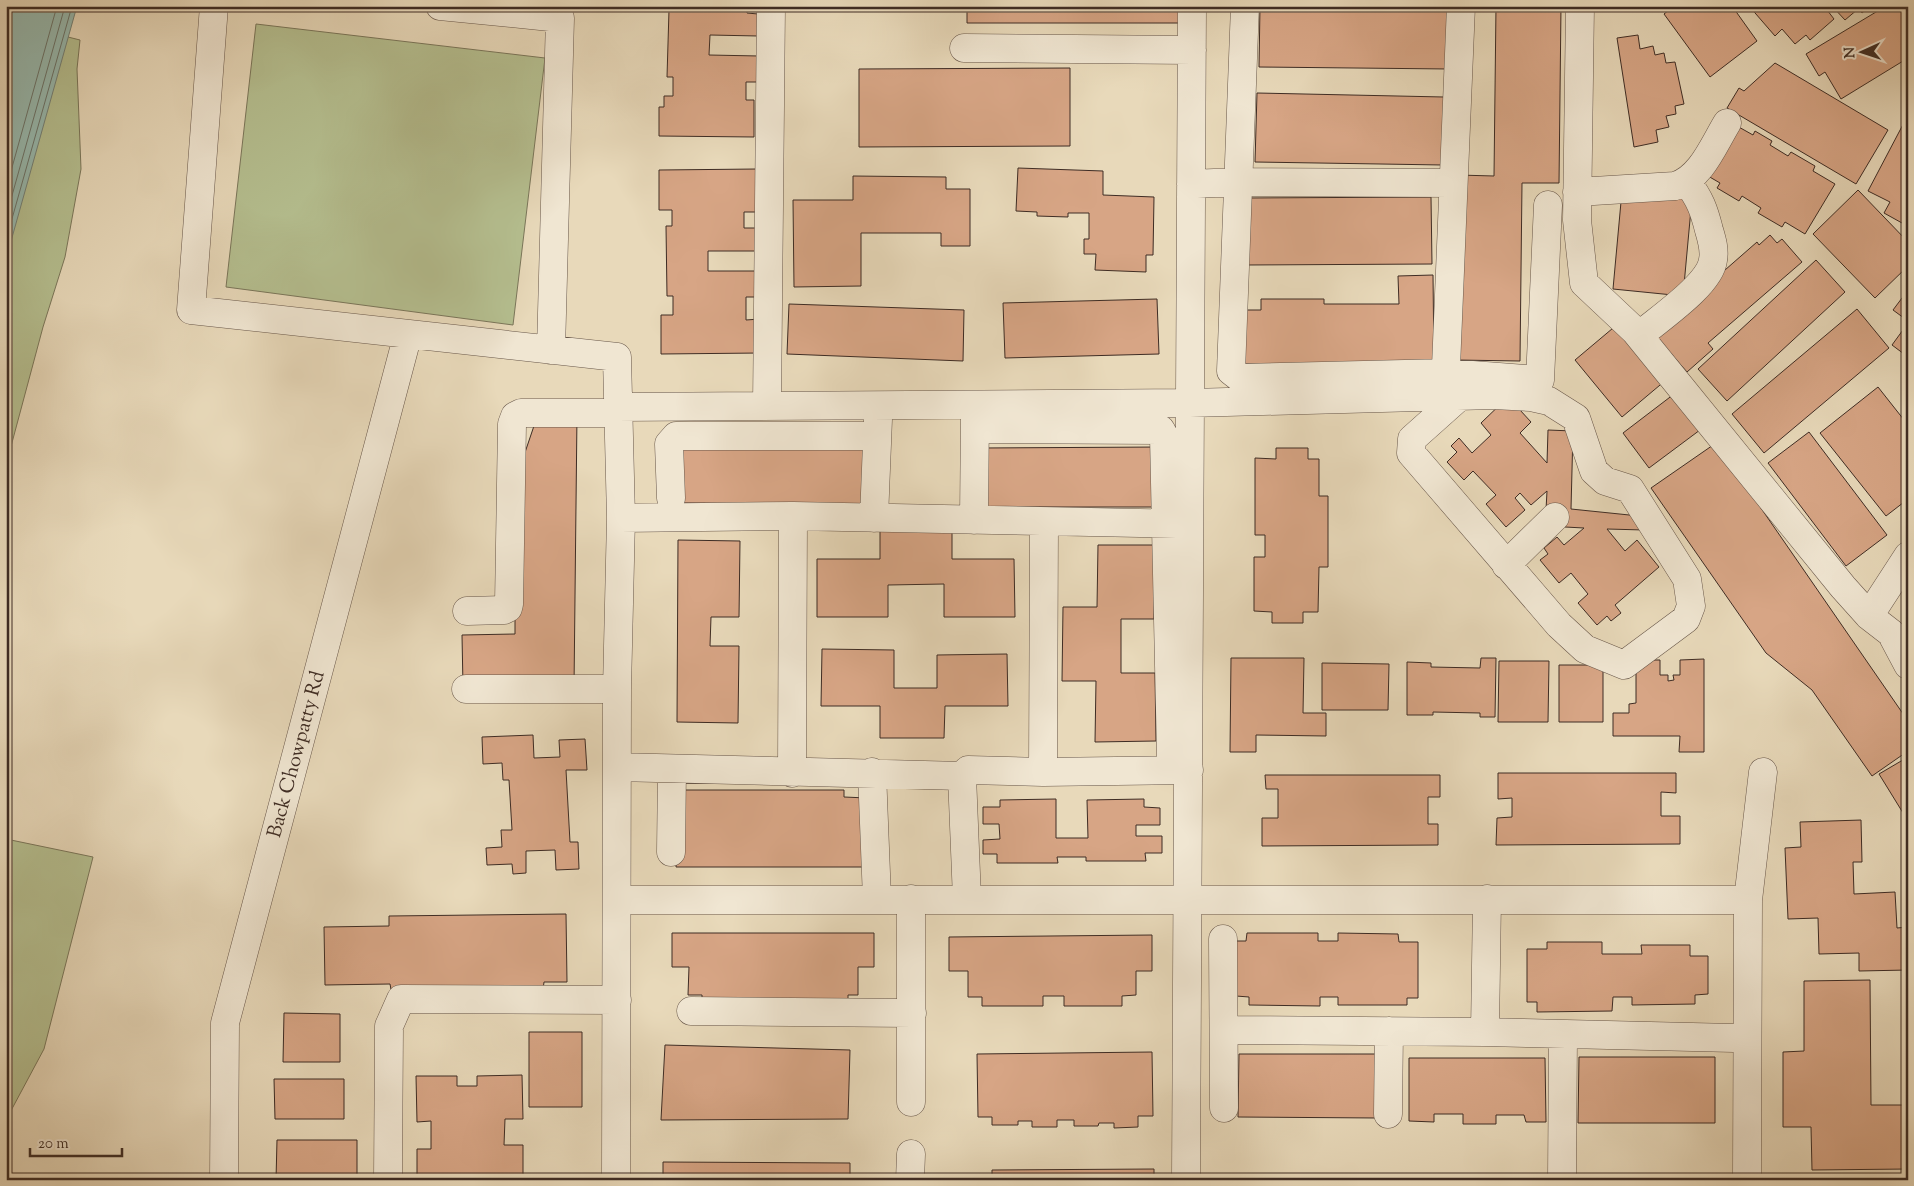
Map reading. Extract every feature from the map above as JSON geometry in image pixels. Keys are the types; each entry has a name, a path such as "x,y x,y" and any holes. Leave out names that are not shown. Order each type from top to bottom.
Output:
{"street":[{"path":"214,6 191,310 617,357 621,518 617,689 616,1180"},
{"path":"440,6 561,12 551,350"},
{"path":"767,406 771,6"},
{"path":"1186,1180 1188,899 1180,770 1178,524 1190,403 1192,6"},
{"path":"1245,6 1231,371 1240,378 1450,389 1531,397 1549,401 1576,418 1594,471 1605,480 1630,489 1687,579 1691,606 1686,619 1624,665 1585,649 1560,625 1506,565 1411,453 1412,439 1450,389 1453,183 1461,6"},
{"path":"1580,6 1577,220 1584,282 1639,336 1869,616 1899,627 1908,665"},
{"path":"964,48 1192,50"},
{"path":"1577,192 1675,186 1687,182 1696,174 1726,123"},
{"path":"1191,184 1238,182 1453,183"},
{"path":"1639,336 1690,293 1708,274 1713,261 1713,244 1702,203 1687,182"},
{"path":"975,417 1450,389 1540,380 1548,206"},
{"name":"Back Chowpatty Rd","path":"224,1180 225,1023 408,334"},
{"path":"874,518 878,405"},
{"path":"467,611 504,610 509,604 512,424 515,416 521,413 878,405 975,417 1161,430 1164,436 1178,524"},
{"path":"974,520 975,417"},
{"path":"671,498 669,444 676,436 877,436"},
{"path":"621,518 793,516 1178,524"},
{"path":"792,773 793,516"},
{"path":"1506,565 1555,517"},
{"path":"1043,772 1044,522"},
{"path":"1869,616 1908,556"},
{"path":"466,689 617,689"},
{"path":"617,767 792,773 872,772 962,776"},
{"path":"671,852 672,769"},
{"path":"967,899 962,776 968,770 1043,772 1180,770"},
{"path":"872,772 877,899"},
{"path":"1747,1180 1748,900 1763,772"},
{"path":"911,899 911,1102"},
{"path":"617,900 1748,900"},
{"path":"1485,1032 1487,900"},
{"path":"1223,939 1224,1108"},
{"path":"1734,993 1734,1125"},
{"path":"388,1180 389,1026 402,999 617,1000"},
{"path":"691,1011 912,1013"},
{"path":"1224,1030 1485,1032 1734,1038"},
{"path":"1388,1114 1389,1032"},
{"path":"1562,1180 1563,1034"}],"green space":[{"path":"256,24 545,58 513,325 226,287"},
{"path":"44,31 80,40 77,69 81,169 65,257 43,327 6,465 6,54"},
{"path":"6,839 93,857 44,1049 6,1120"}],"water":[{"path":"6,6 77,6 6,259"}],"building":[{"path":"673,6 747,6 747,13 758,14 758,36 710,35 709,55 759,56 758,82 746,82 746,100 754,100 754,137 659,136 659,107 664,107 664,96 673,96 673,77 667,77 669,10 673,10"},
{"path":"967,6 1180,6 1180,23 967,23"},
{"path":"1260,6 1450,6 1449,69 1259,67"},
{"path":"1496,6 1561,6 1559,183 1522,183 1520,361 1456,360 1458,175 1494,176"},
{"path":"1674,6 1732,6 1757,41 1710,77 1664,14"},
{"path":"1749,6 1824,6 1834,19 1810,40 1806,35 1795,44 1782,29 1775,36"},
{"path":"1832,6 1870,6 1862,13 1858,9 1845,20"},
{"path":"1886,6 1899,6 1908,21 1908,58 1841,99 1825,72 1819,76 1806,54"},
{"path":"1638,35 1640,49 1653,46 1655,55 1664,53 1666,63 1675,62 1684,104 1675,106 1676,114 1666,116 1669,127 1656,130 1658,142 1634,147 1617,38"},
{"path":"1775,63 1888,130 1856,184 1727,108 1739,88 1744,91"},
{"path":"1070,68 1070,146 859,147 859,69"},
{"path":"1257,93 1444,97 1443,165 1255,162"},
{"path":"1908,115 1908,212 1902,223 1884,213 1890,202 1868,191"},
{"path":"1737,126 1753,135 1755,131 1772,141 1770,145 1788,156 1791,152 1815,166 1813,171 1835,184 1805,234 1785,222 1782,227 1758,213 1761,208 1742,196 1739,201 1717,188 1720,183 1708,176"},
{"path":"1018,168 1103,171 1103,195 1154,197 1153,255 1146,255 1146,272 1095,270 1096,254 1084,254 1084,239 1089,239 1089,213 1068,213 1068,217 1037,216 1037,212 1016,211"},
{"path":"757,169 758,212 744,212 744,228 759,228 759,251 708,251 708,271 759,271 760,297 746,297 746,320 760,319 760,353 661,354 661,315 673,315 673,296 667,296 666,226 672,226 672,210 659,210 659,170"},
{"path":"853,176 946,177 946,189 970,189 970,246 941,246 941,233 861,233 861,286 794,287 793,200 853,200"},
{"path":"1858,190 1908,242 1908,266 1875,298 1813,234"},
{"path":"1622,191 1692,198 1683,296 1613,289"},
{"path":"1431,197 1432,264 1246,265 1245,198"},
{"path":"1770,235 1777,243 1782,239 1802,262 1708,343 1713,349 1687,372 1653,333 1757,242 1759,245"},
{"path":"1816,260 1845,292 1727,401 1698,369"},
{"path":"1433,275 1434,363 1244,364 1243,310 1261,310 1261,299 1324,299 1324,304 1399,304 1398,276"},
{"path":"1908,290 1908,321 1893,310"},
{"path":"1157,299 1159,354 1005,358 1003,303"},
{"path":"789,304 964,310 963,361 787,354"},
{"path":"1857,309 1889,348 1764,453 1732,414"},
{"path":"1619,323 1666,380 1622,417 1575,360"},
{"path":"1908,323 1908,357 1892,345"},
{"path":"1878,387 1908,425 1908,499 1886,516 1820,433"},
{"path":"1678,391 1704,427 1649,468 1623,433"},
{"path":"1508,397 1531,422 1520,433 1547,463 1548,430 1573,431 1571,509 1639,516 1644,530 1607,529 1625,551 1637,540 1659,567 1615,605 1621,613 1611,621 1607,616 1597,625 1578,603 1588,594 1571,573 1559,583 1540,560 1548,554 1544,548 1557,537 1564,545 1584,528 1565,527 1565,510 1546,510 1547,491 1531,505 1520,493 1515,498 1525,510 1506,527 1486,504 1496,495 1473,471 1464,480 1447,462 1457,452 1451,446 1459,438 1472,453 1491,435 1481,423"},
{"path":"538,414 577,414 574,688 463,687 462,635 515,634 515,482"},
{"path":"1809,432 1887,535 1846,566 1768,463"},
{"path":"682,443 868,445 868,505 681,503"},
{"path":"1716,443 1908,721 1908,751 1872,776 1812,690 1766,653 1651,488"},
{"path":"1160,447 1160,507 981,507 981,448"},
{"path":"1276,448 1308,448 1308,459 1319,459 1319,496 1328,496 1328,567 1319,567 1318,612 1303,612 1303,623 1272,623 1272,612 1254,611 1254,557 1265,557 1265,535 1255,535 1255,458 1276,459"},
{"path":"952,526 952,559 1014,559 1015,617 944,617 944,584 888,585 888,617 817,617 817,559 880,559 880,528"},
{"path":"678,540 740,541 739,617 711,617 710,646 739,646 738,723 677,722"},
{"path":"1098,545 1155,545 1154,619 1121,619 1121,673 1155,673 1156,741 1095,742 1096,681 1062,681 1063,607 1097,607"},
{"path":"822,649 894,650 894,688 937,688 937,655 1007,654 1008,706 945,706 944,738 880,738 880,706 821,706"},
{"path":"1231,658 1304,658 1303,713 1326,713 1326,736 1256,735 1256,752 1230,752"},
{"path":"1481,658 1496,658 1495,717 1480,717 1480,713 1433,712 1433,715 1407,715 1407,662 1431,663 1431,667 1480,668"},
{"path":"1704,659 1704,752 1679,752 1680,736 1613,736 1613,713 1629,713 1629,704 1636,703 1636,660 1660,660 1660,675 1668,675 1668,681 1674,680 1673,675 1680,675 1680,660"},
{"path":"1499,661 1549,661 1548,722 1498,722"},
{"path":"1322,663 1389,664 1388,710 1322,710"},
{"path":"1559,665 1603,665 1603,722 1559,722"},
{"path":"533,735 534,758 560,757 559,740 585,739 587,770 566,770 570,842 578,842 579,869 556,870 555,850 526,851 526,873 513,874 512,864 487,865 486,848 502,847 501,830 512,830 509,780 503,780 502,763 483,764 482,737"},
{"path":"1908,757 1908,821 1879,774"},
{"path":"1498,773 1676,773 1676,793 1661,792 1661,816 1680,816 1680,844 1496,845 1497,818 1512,817 1512,798 1498,799"},
{"path":"1265,775 1440,775 1440,797 1428,797 1428,824 1438,824 1438,845 1262,846 1262,818 1278,818 1278,789 1266,789"},
{"path":"677,790 844,790 844,797 867,798 868,867 676,867"},
{"path":"1056,799 1056,838 1088,838 1087,800 1144,799 1144,807 1160,808 1160,825 1136,825 1136,836 1162,836 1162,853 1145,853 1146,861 1086,861 1086,857 1057,857 1058,863 997,863 997,854 983,854 983,840 1000,839 999,824 983,824 983,807 1000,807 1000,800"},
{"path":"1861,820 1862,862 1853,862 1854,894 1895,892 1897,928 1908,927 1908,970 1859,971 1859,953 1819,954 1818,918 1788,919 1785,848 1801,847 1800,822"},
{"path":"566,914 567,982 544,982 543,990 392,995 390,984 325,985 324,927 389,926 389,916"},
{"path":"672,933 874,933 874,967 858,967 858,995 848,995 848,1003 702,1003 702,995 688,995 689,967 672,967"},
{"path":"1247,933 1318,933 1318,941 1338,941 1338,933 1398,934 1399,942 1418,942 1418,998 1407,998 1407,1005 1338,1005 1338,997 1320,997 1320,1006 1249,1005 1249,997 1236,996 1236,941 1246,941"},
{"path":"1152,935 1152,971 1136,971 1136,995 1122,996 1122,1006 1064,1006 1064,996 1043,996 1043,1006 982,1006 982,997 968,997 968,971 949,971 949,937"},
{"path":"1547,942 1602,942 1602,954 1642,954 1641,945 1690,945 1690,956 1708,956 1708,994 1695,995 1695,1004 1632,1005 1632,997 1613,997 1612,1011 1537,1012 1537,1002 1527,1002 1527,949 1547,949"},
{"path":"1870,980 1871,1105 1908,1105 1908,1169 1812,1170 1811,1127 1783,1127 1783,1052 1804,1051 1804,981"},
{"path":"284,1013 340,1014 340,1062 283,1062"},
{"path":"529,1032 582,1032 582,1107 529,1107"},
{"path":"665,1045 850,1050 848,1119 661,1120"},
{"path":"1152,1052 1153,1116 1138,1116 1138,1127 1114,1128 1114,1123 1099,1123 1098,1126 1074,1126 1074,1120 1057,1120 1057,1127 1032,1127 1032,1121 1018,1121 1018,1125 992,1125 992,1117 978,1117 977,1054"},
{"path":"1239,1054 1377,1054 1377,1118 1238,1117"},
{"path":"1579,1057 1715,1057 1715,1123 1578,1123"},
{"path":"1409,1058 1545,1058 1546,1122 1526,1122 1524,1115 1496,1115 1496,1124 1463,1124 1463,1114 1434,1114 1434,1122 1409,1121"},
{"path":"522,1075 523,1119 505,1119 504,1145 523,1145 523,1180 476,1180 476,1176 456,1176 456,1180 417,1180 417,1149 431,1149 431,1121 417,1122 416,1076 457,1076 457,1086 477,1086 477,1076"},
{"path":"274,1079 344,1079 344,1119 275,1119"},
{"path":"277,1140 357,1140 357,1180 276,1180"},
{"path":"663,1162 850,1163 850,1180 663,1180"},
{"path":"1154,1169 1154,1180 992,1180 992,1170"}]}
